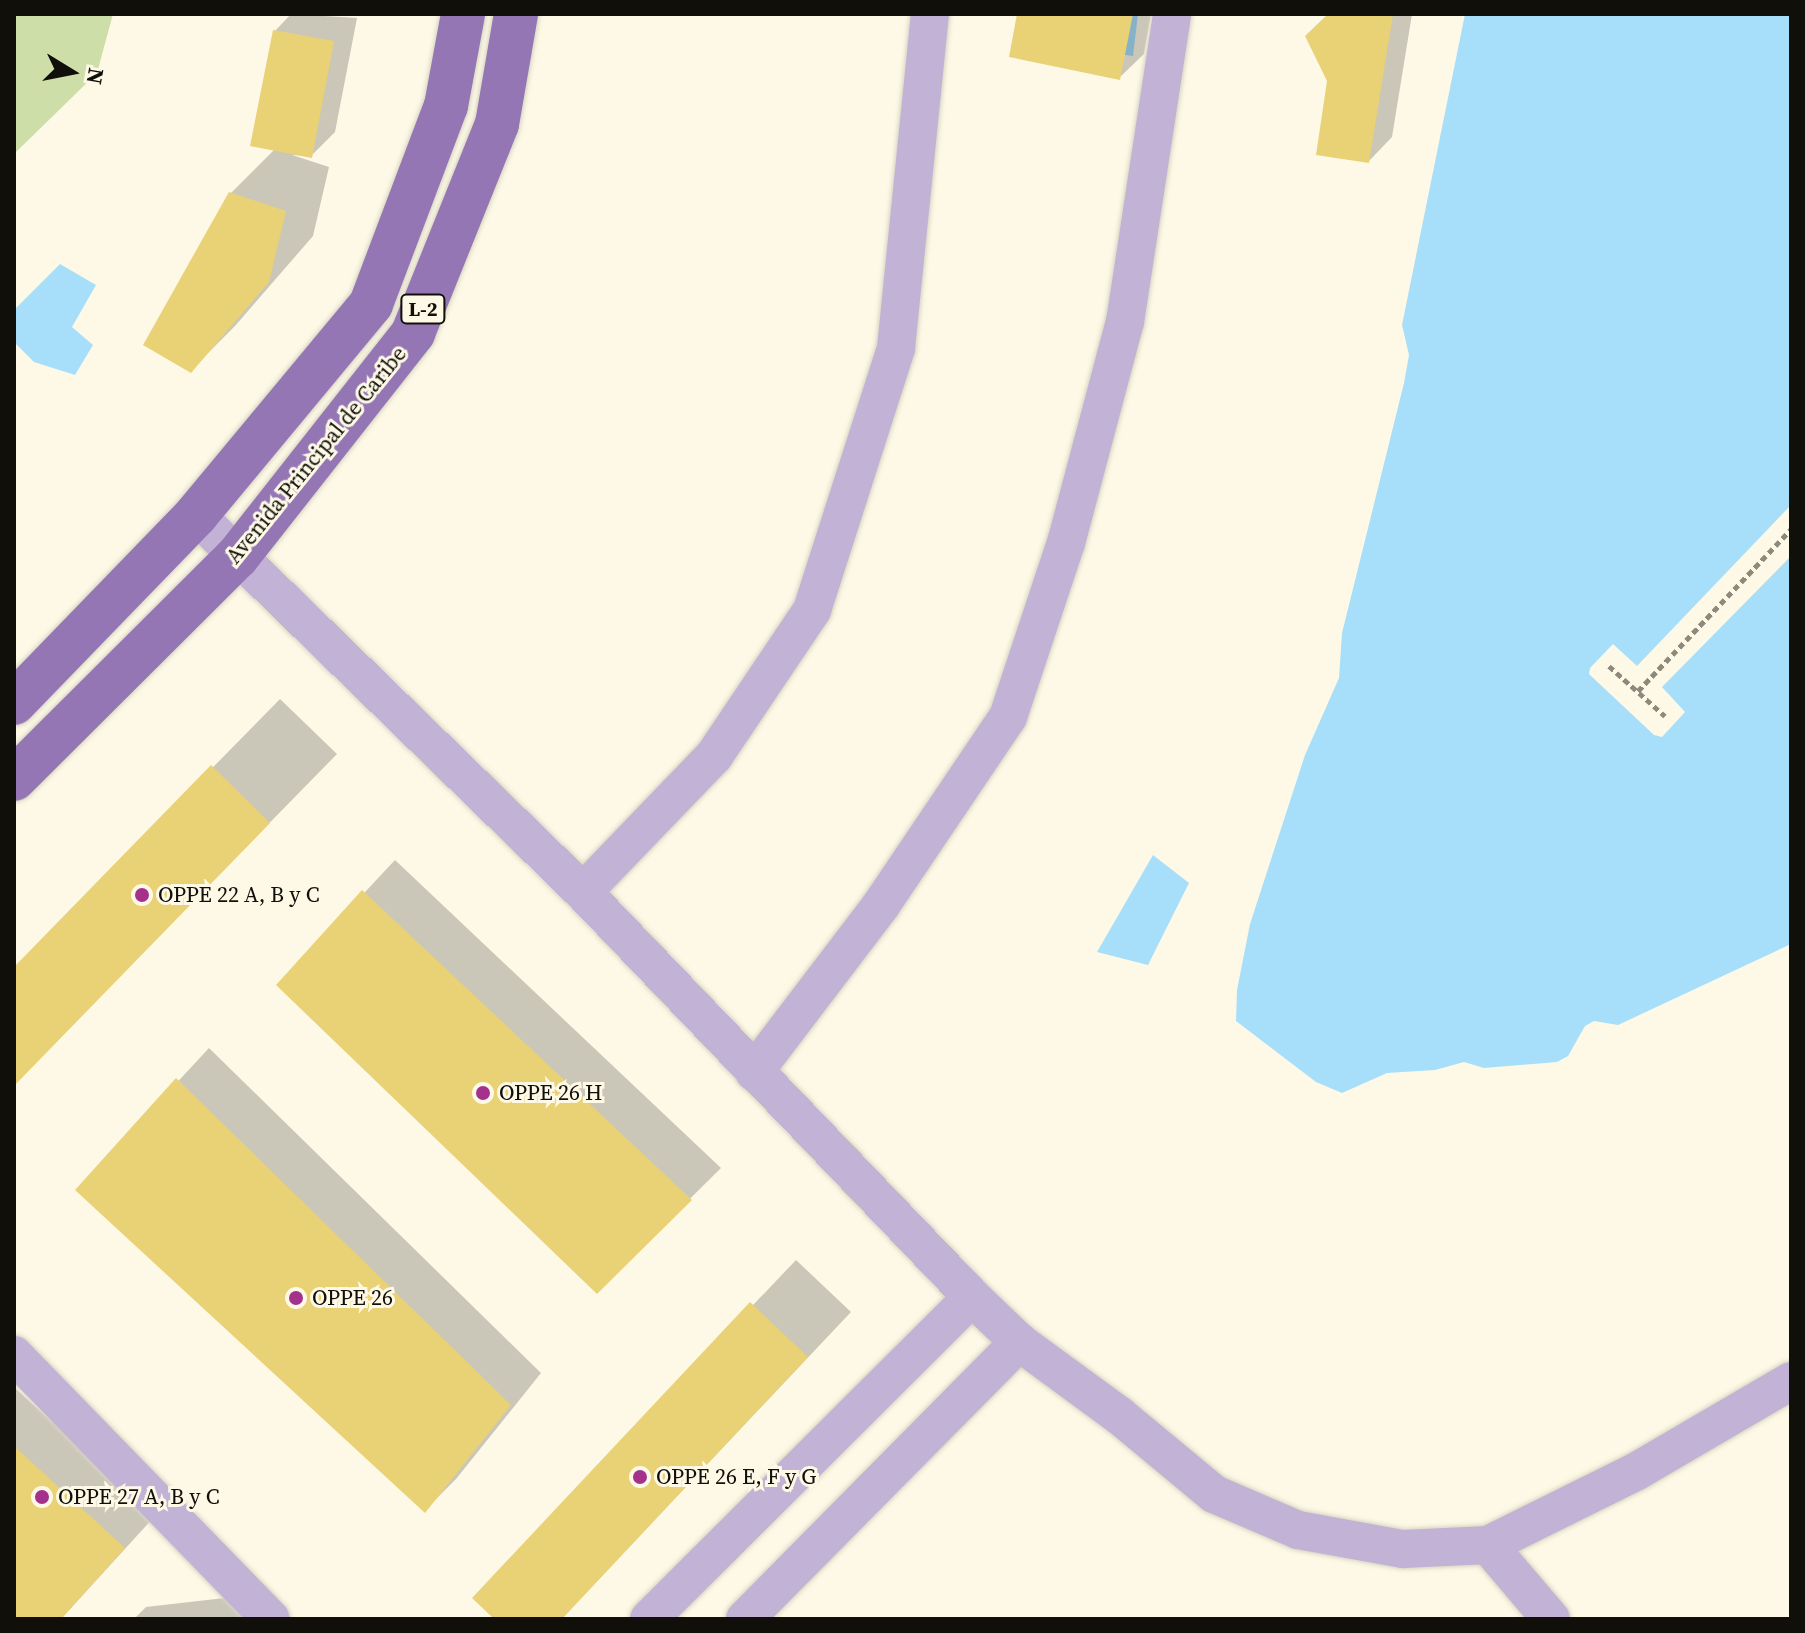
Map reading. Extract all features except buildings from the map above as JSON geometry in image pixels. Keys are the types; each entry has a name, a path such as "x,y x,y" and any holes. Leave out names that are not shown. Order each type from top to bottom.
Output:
{"main road":[{"name":"L-2","path":"14,703 29,671 196,515 371,304 446,106 463,14"},
{"name":"Avenida Principal de Caribe","path":"14,779 237,557 413,333 497,124 516,14"}],"street":[{"path":"583,892 714,756 812,610 896,348 930,14"},
{"path":"754,1072 881,905 1008,717 1066,543 1125,322 1172,14"},
{"path":"196,515 583,892 972,1297 1019,1342 1120,1416 1214,1494 1298,1530 1403,1549 1488,1545 1637,1471 1791,1381"},
{"path":"649,1619 972,1297"},
{"path":"745,1619 1019,1342"},
{"path":"14,1355 271,1619"},
{"path":"1488,1545 1551,1619"}],"path":[{"path":"1638,691 1791,529"},
{"path":"1609,666 1665,716"}],"green space":[{"path":"14,14 113,14 97,73 14,154"}],"water":[{"path":"1102,14 1138,14 1133,56 1097,51"},
{"path":"1465,14 1791,14 1791,505 1637,666 1613,644 1590,668 1589,674 1654,735 1662,737 1685,712 1662,687 1791,556 1791,944 1618,1025 1594,1021 1585,1026 1568,1056 1557,1062 1484,1068 1464,1062 1435,1070 1387,1073 1342,1093 1316,1082 1236,1021 1237,990 1250,924 1305,755 1339,678 1342,633 1404,383 1409,355 1402,325"},
{"path":"60,264 96,285 72,327 93,345 75,375 34,362 14,342 14,310"},
{"path":"1153,855 1189,883 1148,965 1097,952"}],"place":[{"name":"OPPE 22 A, B y C","path":"142,895"},
{"name":"OPPE 26 H","path":"483,1093"},
{"name":"OPPE 26","path":"296,1298"},
{"name":"OPPE 26 E, F y G","path":"640,1477"},
{"name":"OPPE 27 A, B y C","path":"42,1497"}]}
